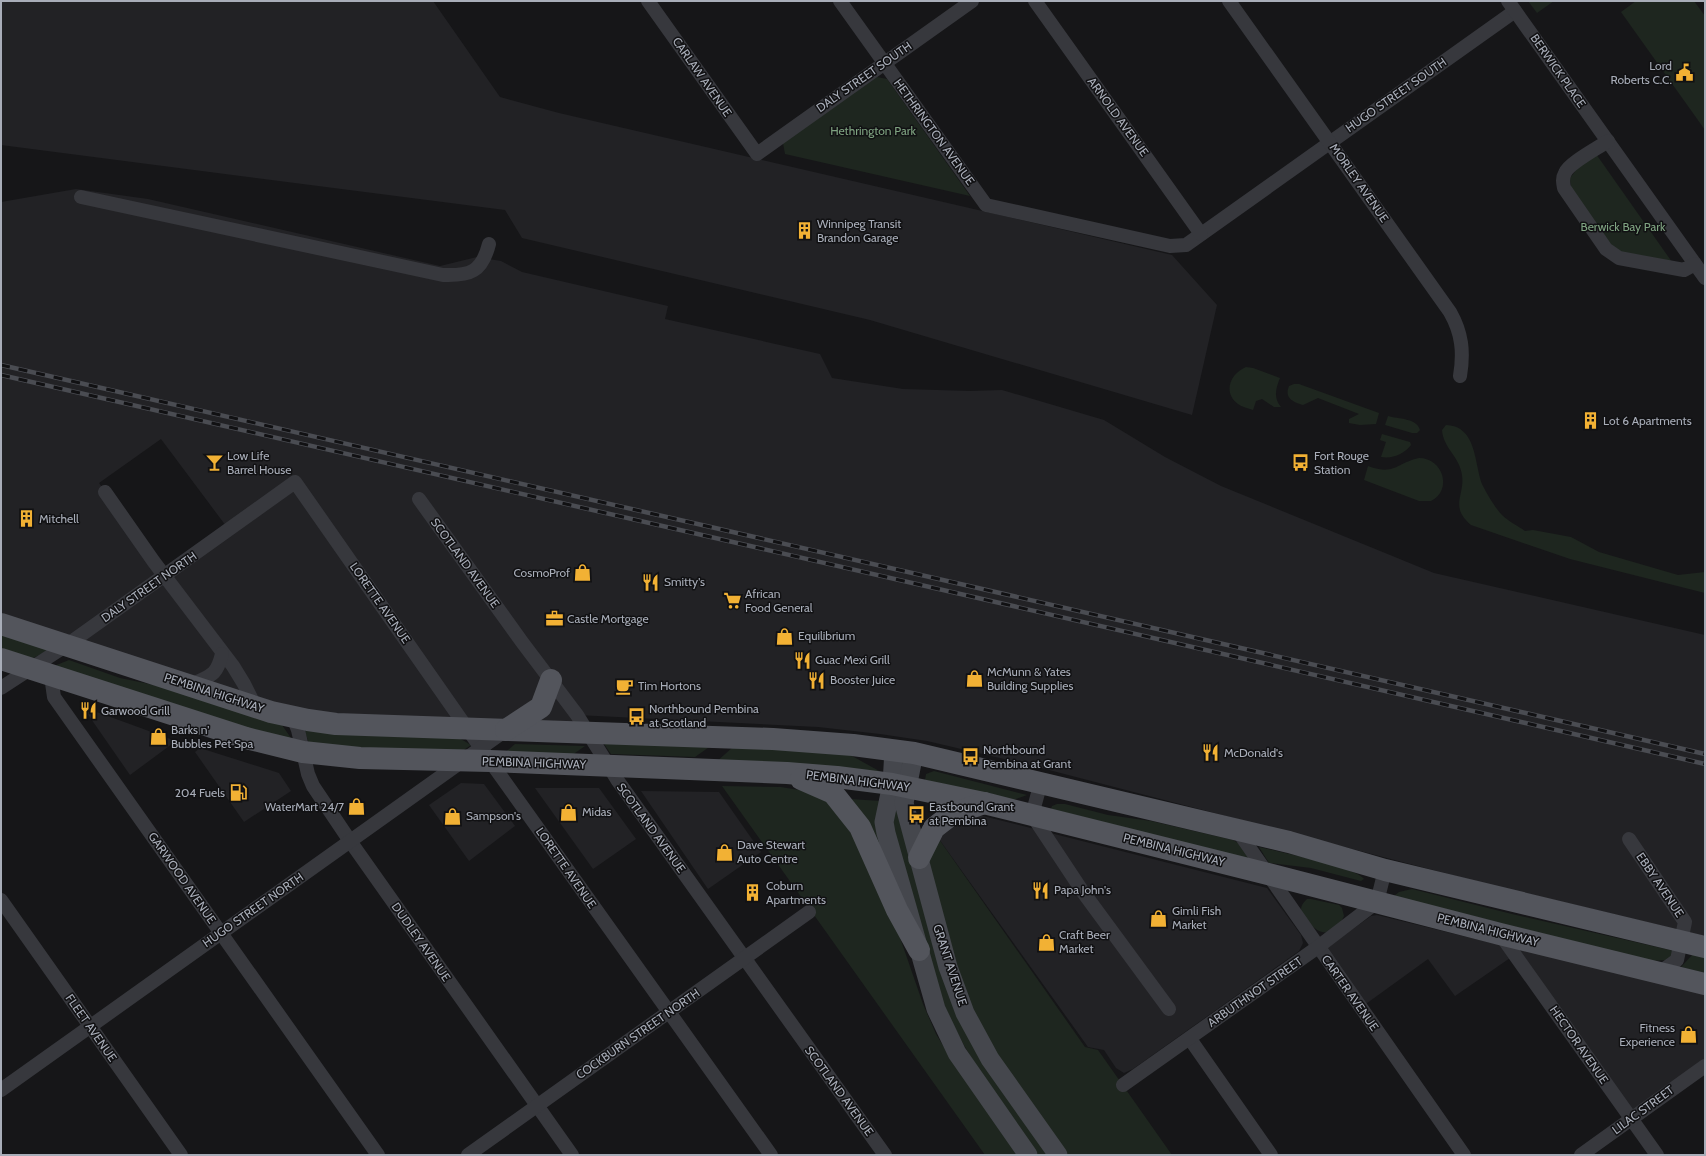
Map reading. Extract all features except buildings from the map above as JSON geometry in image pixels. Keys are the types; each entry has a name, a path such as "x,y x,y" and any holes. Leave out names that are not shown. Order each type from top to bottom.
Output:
{"main road":[{"name":"PEMBINA HIGHWAY","path":"1,624 255,706 293,717 336,724 801,740 904,751 1041,782 1289,842 1386,870 1705,947"},
{"name":"PEMBINA HIGHWAY","path":"1,659 246,738 303,752 360,758 462,761 486,755 608,766 787,773 837,777 899,785 984,803 1500,934 1705,984"},
{"path":"506,730 541,707 551,680"},
{"path":"678,769 705,761 725,738"},
{"name":"GRANT AVENUE","path":"904,751 899,785 890,800 885,814 886,833 936,1009 957,1053 1028,1155"},
{"path":"787,773 833,794 860,827 896,910 919,950"},
{"name":"GRANT AVENUE","path":"899,785 948,967 965,1013 990,1059 1058,1155"},
{"path":"919,858 934,828 952,814 984,803"}],"street":[{"name":"CARLAW AVENUE","path":"648,1 757,154"},
{"name":"HETHRINGTON AVENUE","path":"840,1 986,205 1170,246 1179,246"},
{"name":"DALY STREET SOUTH","path":"757,154 972,1"},
{"name":"ARNOLD AVENUE","path":"1035,1 1201,234"},
{"name":"MORLEY AVENUE","path":"1229,1 1330,142 1455,322 1462,342 1463,353 1460,376"},
{"name":"HUGO STREET SOUTH","path":"1179,246 1186,245 1330,142 1512,6"},
{"name":"BERWICK PLACE","path":"1512,6 1705,278"},
{"path":"1608,141 1569,167 1564,173 1563,180 1564,188 1606,249 1619,258 1684,270 1695,264"},
{"path":"81,197 442,275 458,276 474,271 487,253 489,244"},
{"name":"DALY STREET NORTH","path":"1,688 67,645 165,577 295,482"},
{"name":"LORETTE AVENUE","path":"295,482 486,755 771,1155"},
{"path":"105,492 165,577 244,684 255,706"},
{"name":"SCOTLAND AVENUE","path":"419,499 588,732 608,766 885,1155"},
{"path":"191,685 212,674 218,668 222,654"},
{"name":"GARWOOD AVENUE","path":"52,676 54,696 378,1155"},
{"name":"DUDLEY AVENUE","path":"293,717 308,774 313,786 350,842 572,1155"},
{"path":"486,755 506,730"},
{"name":"HUGO STREET NORTH","path":"1,1090 462,761"},
{"path":"1041,782 1032,815 1083,892 1169,1009"},
{"name":"CARTER AVENUE","path":"1237,830 1464,1155"},
{"name":"EBBY AVENUE","path":"1628,839 1685,922 1677,960 1659,973"},
{"path":"1377,902 1386,870"},
{"name":"FLEET AVENUE","path":"1,900 181,1155"},
{"name":"ARBUTHNOT STREET","path":"1123,1085 1318,947 1377,902"},
{"name":"COCKBURN STREET NORTH","path":"468,1155 809,912"},
{"name":"HECTOR AVENUE","path":"1500,934 1657,1155"},
{"path":"1190,1039 1271,1155"},
{"name":"LILAC STREET","path":"1580,1155 1705,1066"}],"shaded area":[{"path":"1,1 433,1 500,97 559,113 1172,255 1217,305 1192,415 870,320 522,238 505,210 1,145"},
{"path":"76,189 148,199 440,266 477,257 501,261 522,272 668,306 665,319 820,354 832,378 903,389 970,391 1002,390 1104,420 1165,457 1221,486 1434,573 1705,635 1705,936 1475,881 1026,764 927,741 818,727 577,715 588,732 336,724 1,624 1,202","holes":["161,439 229,530 165,576 99,483"]},
{"path":"91,710 176,741 130,775 87,713"},
{"path":"200,748 279,773 291,791 244,822 195,752"},
{"path":"461,783 484,784 515,826 469,861 429,805"},
{"path":"535,788 599,788 636,839 593,869"},
{"path":"641,791 719,792 761,852 708,889"},
{"path":"973,815 983,816 1267,888 1301,935 1303,943 1299,951 1133,1069 1124,1073 1116,1068 1104,1050 1088,1047 936,835 941,829"},
{"path":"1377,915 1500,945 1510,958 1455,996 1428,959 1363,1006 1325,949 1371,916"},
{"path":"1500,934 1705,984 1705,1066 1631,1119"}],"green space":[{"path":"1528,1 1554,1 1537,13"},
{"name":"Lord Roberts C.C.","path":"1636,1 1694,1 1705,16 1705,130 1621,12"},
{"name":"Hethrington Park","path":"877,77 887,79 970,196 785,154 783,143"},
{"name":"Berwick Bay Park","path":"1596,154 1672,262 1620,252 1609,243 1571,188 1570,178 1577,169"},
{"path":"1246,367 1253,368 1280,378 1276,389 1276,397 1278,404 1281,407 1274,407 1262,399 1256,401 1253,410 1243,407 1233,399 1230,394 1230,383 1236,374"},
{"path":"1299,384 1379,413 1376,424 1360,425 1349,423 1349,419 1359,414 1318,398 1303,405 1296,402 1290,399 1288,394 1289,386"},
{"path":"1388,416 1411,421 1418,426 1420,430 1417,433 1412,433 1385,425"},
{"path":"1446,425 1456,427 1464,432 1473,448 1483,486 1492,501 1504,517 1525,531 1533,530 1571,537 1599,552 1678,575 1705,572 1705,593 1570,559 1471,525 1464,518 1459,506 1462,475 1461,469 1443,436 1442,430"},
{"path":"1382,434 1410,442 1411,445 1398,455 1381,457 1386,442 1380,440"},
{"path":"1419,458 1427,459 1434,463 1442,475 1442,490 1438,496 1431,501 1419,501 1364,480 1368,466 1384,470 1395,468 1411,460"},
{"path":"1,632 50,649 30,660 1,650"},
{"path":"69,660 120,678 174,689 282,725 295,744 49,668"},
{"path":"304,728 454,735 471,745 458,754 310,747"},
{"path":"602,741 712,745 695,757 611,754"},
{"path":"515,744 585,746 568,758 501,756"},
{"path":"734,746 843,751 881,772 714,764"},
{"path":"934,771 1027,795 1010,801 925,780 926,774"},
{"path":"722,786 781,787 805,791 820,797 838,809 888,903 923,1004 936,1034 953,1062 1018,1155 985,1155"},
{"path":"850,799 881,801 883,853"},
{"path":"1057,804 1065,804 1108,815 1151,821 1233,840 1240,844 1252,860 1051,809 1052,806"},
{"path":"896,809 939,960 1048,1155 1038,1155 986,1081 952,1023 943,1002 893,831 893,818"},
{"path":"936,835 1085,1047 1098,1050 1172,1155 1067,1155 985,1037 964,990 928,862"},
{"path":"1259,847 1332,865 1347,870 1364,879 1361,881 1311,868 1269,863"},
{"path":"1412,889 1512,914 1670,950 1673,951 1673,955 1669,960 1651,961 1394,896 1399,892"},
{"path":"1307,899 1339,905 1342,908 1344,916 1336,928 1332,931 1323,932 1313,926 1301,910 1302,905"},
{"path":"1693,954 1705,957 1705,973 1681,967"}],"railway":[{"path":"1,365 1705,754"},
{"path":"1,375 1705,764"}],"place":[{"name":"Lord Roberts C.C.","path":"1685,73"},
{"name":"Winnipeg Transit Brandon Garage","path":"804,231"},
{"name":"Lot 6 Apartments","path":"1590,421"},
{"name":"Low Life Barrel House","path":"214,463"},
{"name":"Fort Rouge Station","path":"1301,463"},
{"name":"Mitchell","path":"26,519"},
{"name":"CosmoProf","path":"583,573"},
{"name":"Smitty's","path":"651,582"},
{"name":"African Food General","path":"732,601"},
{"name":"Castle Mortgage","path":"554,619"},
{"name":"Equilibrium","path":"785,636"},
{"name":"Guac Mexi Grill","path":"802,660"},
{"name":"McMunn & Yates Building Supplies","path":"974,679"},
{"name":"Booster Juice","path":"817,680"},
{"name":"Tim Hortons","path":"625,686"},
{"name":"Garwood Grill","path":"88,711"},
{"name":"Northbound Pembina at Scotland","path":"636,716"},
{"name":"Barks n' Bubbles Pet Spa","path":"158,737"},
{"name":"McDonald's","path":"1211,753"},
{"name":"Northbound Pembina at Grant","path":"970,757"},
{"name":"204 Fuels","path":"238,793"},
{"name":"WaterMart 24/7","path":"357,807"},
{"name":"Midas","path":"569,812"},
{"name":"Eastbound Grant at Pembina","path":"916,814"},
{"name":"Sampson's","path":"453,816"},
{"name":"Dave Stewart Auto Centre","path":"724,852"},
{"name":"Papa John's","path":"1041,890"},
{"name":"Coburn Apartments","path":"753,893"},
{"name":"Gimli Fish Market","path":"1159,918"},
{"name":"Craft Beer Market","path":"1046,942"},
{"name":"Fitness Experience","path":"1688,1035"}]}
